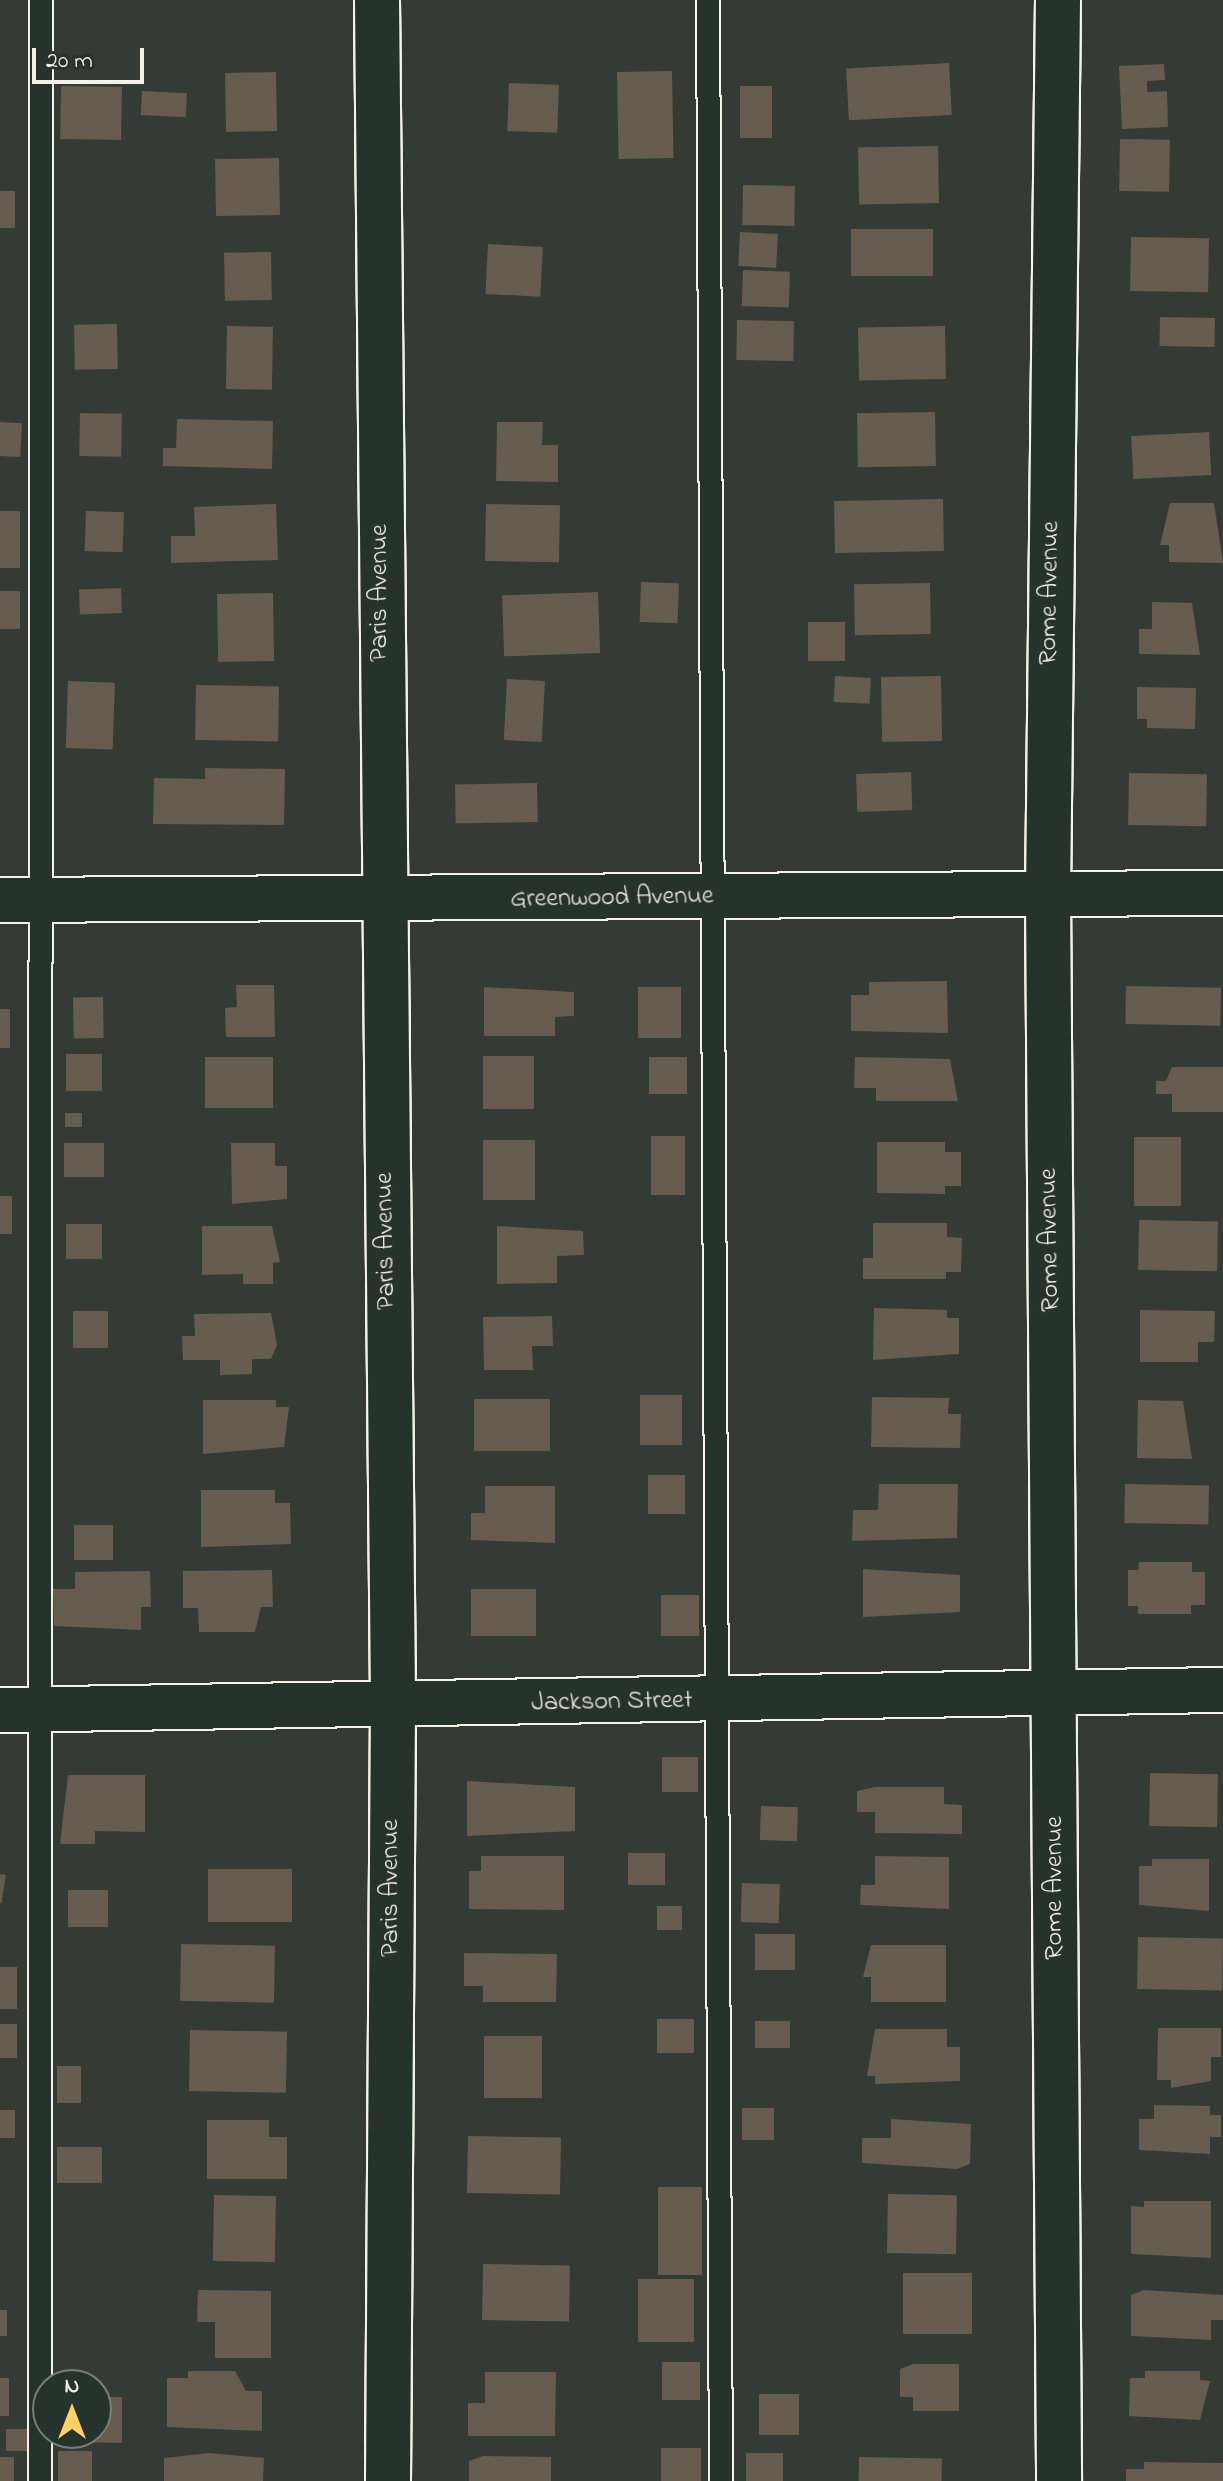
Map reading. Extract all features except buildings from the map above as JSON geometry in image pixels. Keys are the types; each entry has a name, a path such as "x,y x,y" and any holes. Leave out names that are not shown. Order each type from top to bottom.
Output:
{"street":[{"name":"Paris Avenue","path":"377,0 383,902 393,1706 388,2481"},
{"name":"Rome Avenue","path":"1058,0 1048,893 1059,2481"},
{"name":"Greenwood Avenue","path":"0,900 383,902 1223,893"},
{"name":"Jackson Street","path":"20,1710 1055,1696 1223,1690"}],"lane":[{"path":"40,2481 20,1710 43,901 41,0"},
{"path":"708,0 718,897 713,1701 721,2481"}]}
